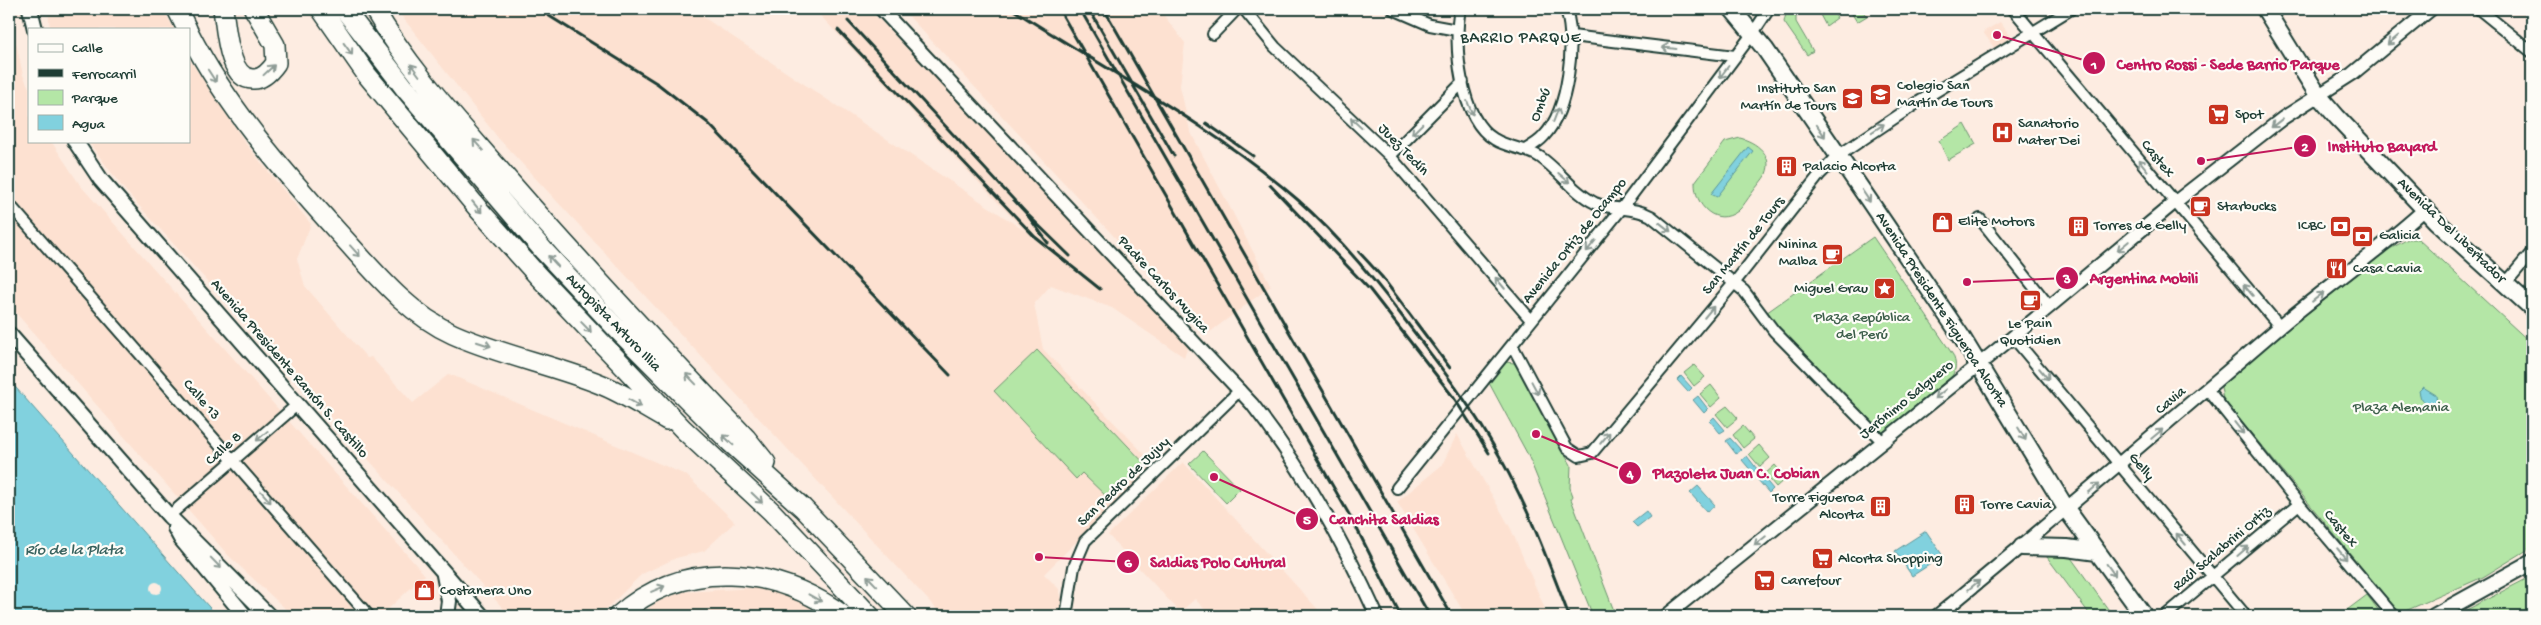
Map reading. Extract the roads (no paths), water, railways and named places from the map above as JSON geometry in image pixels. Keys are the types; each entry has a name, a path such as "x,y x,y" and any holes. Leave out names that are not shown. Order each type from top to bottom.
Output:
{"highway":[{"path":"177,9 186,28"},
{"path":"223,9 232,59 239,73 252,80 260,78 276,63 275,45 254,9"},
{"name":"Autopista Arturo Illia","path":"321,9 367,75 480,211 538,276 683,429 771,512 870,616"},
{"name":"Autopista Arturo Illia","path":"344,9 358,29 506,209 618,331 710,422 803,508 906,616"},
{"path":"352,9 358,29"},
{"path":"374,9 388,34 446,108 555,235 746,438 803,508"},
{"path":"190,35 208,70 234,108 310,200 395,295 427,320 454,334 602,385 683,429"},
{"path":"618,616 639,599 661,588 696,578 729,575 754,577 786,585 810,594 844,616"}],"main road":[{"path":"30,9 34,28"},
{"name":"Avenida Presidente Figueroa Alcorta","path":"1732,9 1754,34 1838,156 1978,363 2067,510 2144,616"},
{"name":"Avenida Del Libertador","path":"2265,9 2318,95 2425,209 2532,308"},
{"name":"Avenida Presidente Ramón S. Castillo","path":"76,142 101,180 482,616"},
{"path":"9,334 169,516 269,616"},
{"path":"169,516 181,539 245,616"},
{"path":"2022,547 2067,548 2097,552"},
{"path":"2434,616 2532,562"},
{"path":"443,571 448,593 447,616"}],"street":[{"name":"Padre Carlos Mugica","path":"880,9 1240,390 1294,461 1343,545 1377,616"},
{"path":"1213,34 1237,9"},
{"name":"Juez Tedín","path":"1244,9 1275,47 1390,156 1531,320"},
{"path":"1393,9 1430,25 1457,30"},
{"path":"1460,9 1457,30 1463,82 1473,116 1484,131 1502,144 1525,150 1540,158 1589,200 1603,206 1637,210 1650,216 1735,282 1774,331 1882,441"},
{"name":"Ombú","path":"1525,150 1544,136 1555,119 1566,80 1572,36 1566,9"},
{"name":"Avenida Ortiz de Ocampo","path":"1397,488 1622,208 1735,56 1754,34 1769,9"},
{"name":"Castex","path":"2013,9 2280,327"},
{"name":"San Martín de Tours","path":"1512,346 1567,448 1579,456 1586,456 1594,451 1735,282 1820,174 1838,156 1917,103 2071,9"},
{"name":"Jerónimo Salguero","path":"1666,616 1978,363 2013,337 2174,203 2283,118 2352,74 2431,9"},
{"path":"2479,9 2532,52"},
{"path":"1572,36 1735,56"},
{"path":"1390,156 1463,82"},
{"name":"Calle 13","path":"9,204 369,616"},
{"name":"Cavia","path":"1936,616 2120,466 2280,327 2392,240 2425,209"},
{"path":"1980,219 2050,306"},
{"path":"2506,283 2532,252"},
{"name":"Gelly","path":"2013,337 2246,616"},
{"name":"San Pedro de Jujuy","path":"1066,616 1074,567 1085,541 1240,390"},
{"name":"Castex","path":"2208,390 2298,504 2394,616"},
{"name":"Calle 8","path":"169,516 298,404"},
{"name":"Raúl Scalabrini Ortiz","path":"2165,616 2298,504"}],"water":[{"path":"1748,147 1753,151 1717,197 1711,194"},
{"path":"1681,376 1692,388 1688,392 1677,380"},
{"name":"Río de la Plata","path":"9,380 200,597 217,616 9,616"},
{"path":"2423,387 2436,395 2437,405 2430,406 2421,399 2419,391"},
{"path":"1698,396 1708,409 1704,413 1693,400"},
{"path":"1714,417 1725,430 1720,433 1710,421"},
{"path":"1730,438 1741,450 1736,454 1726,441"},
{"path":"1747,456 1757,469 1753,473 1742,460"},
{"path":"1763,477 1773,489 1769,493 1758,480"},
{"path":"1698,486 1715,505 1707,512 1690,493"},
{"path":"1646,511 1650,517 1637,527 1632,522"},
{"path":"1926,531 1943,556 1912,576 1895,551"}],"railway":[{"path":"538,9 658,84 708,123 950,375"},
{"path":"1012,9 1231,147 1298,200 1343,244 1383,291 1480,423 1513,481 1543,548 1569,616"},
{"path":"1059,9 1354,523 1401,616"},
{"path":"1080,9 1430,616"},
{"path":"1089,9 1174,156"},
{"path":"1104,9 1452,616"},
{"path":"848,21 1026,213"},
{"path":"838,30 1035,237 1100,289"},
{"path":"1206,123 1253,156"},
{"path":"1270,185 1370,290 1454,398 1489,453"},
{"path":"1048,243 1026,213 1070,256"},
{"path":"1359,252 1382,277 1450,368"}],"place":[{"name":"Centro Rossi - Sede Barrio Parque","path":"1997,35"},
{"name":"Colegio San Martín de Tours","path":"1881,95"},
{"name":"Instituto San Martín de Tours","path":"1852,98"},
{"name":"Spot","path":"2219,115"},
{"name":"Sanatorio Mater Dei","path":"2002,133"},
{"name":"Instituto Bayard","path":"2201,161"},
{"name":"Palacio Alcorta","path":"1787,167"},
{"name":"Starbucks","path":"2201,207"},
{"name":"Elite Motors","path":"1942,222"},
{"name":"Torres de Gelly","path":"2078,226"},
{"name":"ICBC","path":"2341,226"},
{"name":"Galicia","path":"2363,236"},
{"name":"Ninina Malba","path":"1833,254"},
{"name":"Casa Cavia","path":"2337,269"},
{"name":"Argentina Mobili","path":"1967,282"},
{"name":"Miguel Grau","path":"1884,289"},
{"name":"Le Pain Quotidien","path":"2030,301"},
{"name":"Plazoleta Juan C. Cobian","path":"1536,434"},
{"name":"Canchita Saldias","path":"1214,477"},
{"name":"Torre Cavia","path":"1965,505"},
{"name":"Torre Figueroa Alcorta","path":"1880,507"},
{"name":"Saldias Polo Cultural","path":"1039,557"},
{"name":"Alcorta Shopping","path":"1822,559"},
{"name":"Carrefour","path":"1765,581"},
{"name":"Costanera Uno","path":"424,591"}],"district":[{"name":"BARRIO PARQUE","path":"1521,39"}],"park label":[{"name":"Plaza República del Perú","path":"1862,326"},
{"name":"Plaza Alemania","path":"2401,408"}]}
